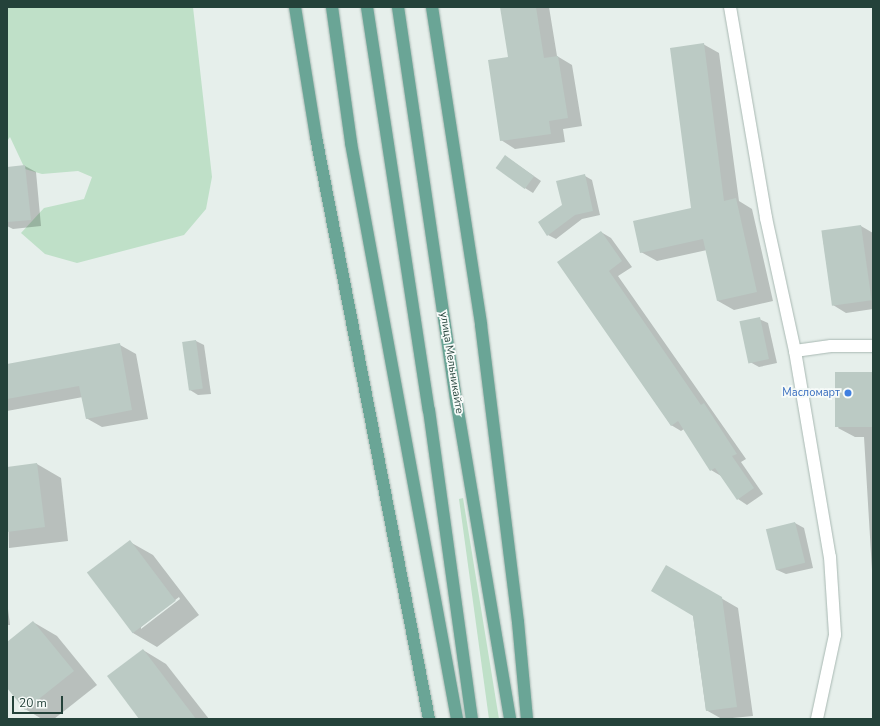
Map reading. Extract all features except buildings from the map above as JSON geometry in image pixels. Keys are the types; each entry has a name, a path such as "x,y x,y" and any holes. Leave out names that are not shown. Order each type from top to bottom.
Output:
{"main road":[{"path":"295,7 315,130 429,719"},
{"path":"332,7 351,143 457,719"},
{"path":"367,7 429,410 472,719"},
{"name":"улица Мельникайте","path":"398,7 457,405 510,719"},
{"path":"432,7 481,325 527,719"}],"street":[{"path":"730,7 766,218 795,352 830,557 835,635 817,719"},
{"path":"795,352 831,346 873,346"}],"green space":[{"path":"7,7 193,7 212,177 206,209 184,235 77,263 45,254 21,233 44,208 84,199 92,177 78,171 42,174 25,169 10,137 7,141"},
{"path":"463,498 499,719 489,719 459,499"}],"place":[{"name":"Масломарт","path":"848,393"}]}
